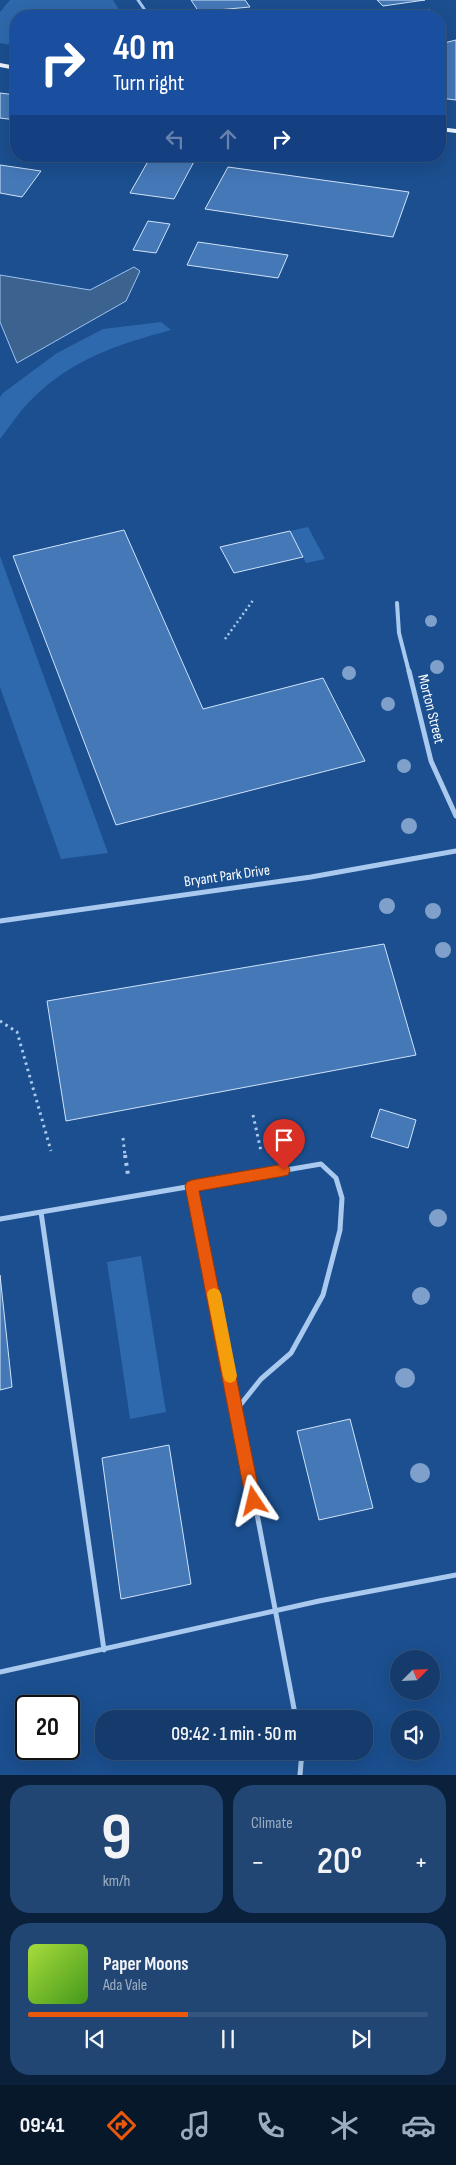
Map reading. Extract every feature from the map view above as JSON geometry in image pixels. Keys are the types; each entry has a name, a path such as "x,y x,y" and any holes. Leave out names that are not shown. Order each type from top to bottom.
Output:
{"street":[{"name":"Morton Street","path":"397,603 399,633 431,760 456,816"},
{"name":"Bryant Park Drive","path":"0,921 311,877 456,851"}],"lane":[{"path":"0,1219 321,1164 336,1178 342,1198 340,1230 323,1295 291,1353 261,1379 237,1409"},
{"path":"192,1186 294,1710"},
{"path":"41,1212 104,1650"},
{"path":"0,1672 319,1601 456,1575"},
{"path":"300,1775 301,1760"}],"path":[{"path":"225,640 254,599"},
{"path":"0,1021 17,1032 51,1151"},
{"path":"253,1115 265,1173"}],"shaded area":[{"path":"10,0 113,0 119,10 10,10 10,45 0,43 0,12"},
{"path":"134,267 140,271 126,301 17,363 0,322 0,275 90,290"},
{"path":"161,322 171,330 115,347 65,372 34,397 0,439 0,397 57,353 103,329"},
{"path":"308,527 325,559 306,563 290,531"},
{"path":"0,556 108,853 61,859 0,687"},
{"path":"141,1256 166,1412 130,1419 107,1262"}],"building":[{"path":"191,0 245,0 250,7 217,10 198,10"},
{"path":"377,0 425,0 383,6"},
{"path":"456,40 456,100 446,99 446,42"},
{"path":"0,93 10,94 10,119 0,118"},
{"path":"148,162 194,162 174,199 130,193"},
{"path":"0,165 41,171 22,197 0,193"},
{"path":"228,167 409,192 393,237 205,209"},
{"path":"148,221 170,224 156,253 133,250"},
{"path":"198,242 288,255 278,278 187,265"},
{"path":"124,530 203,709 323,678 365,761 116,825 13,556"},
{"path":"290,531 303,557 234,573 220,547"},
{"path":"384,944 416,1055 66,1121 47,1001"},
{"path":"380,1109 416,1120 408,1148 371,1137"},
{"path":"0,1275 12,1387 0,1390"},
{"path":"350,1419 373,1508 319,1520 297,1431"},
{"path":"169,1445 191,1584 121,1599 102,1458"}],"slow traffic":[{"path":"214,1294 230,1376"}],"route":[{"path":"254,1501 192,1186 284,1170"}]}
